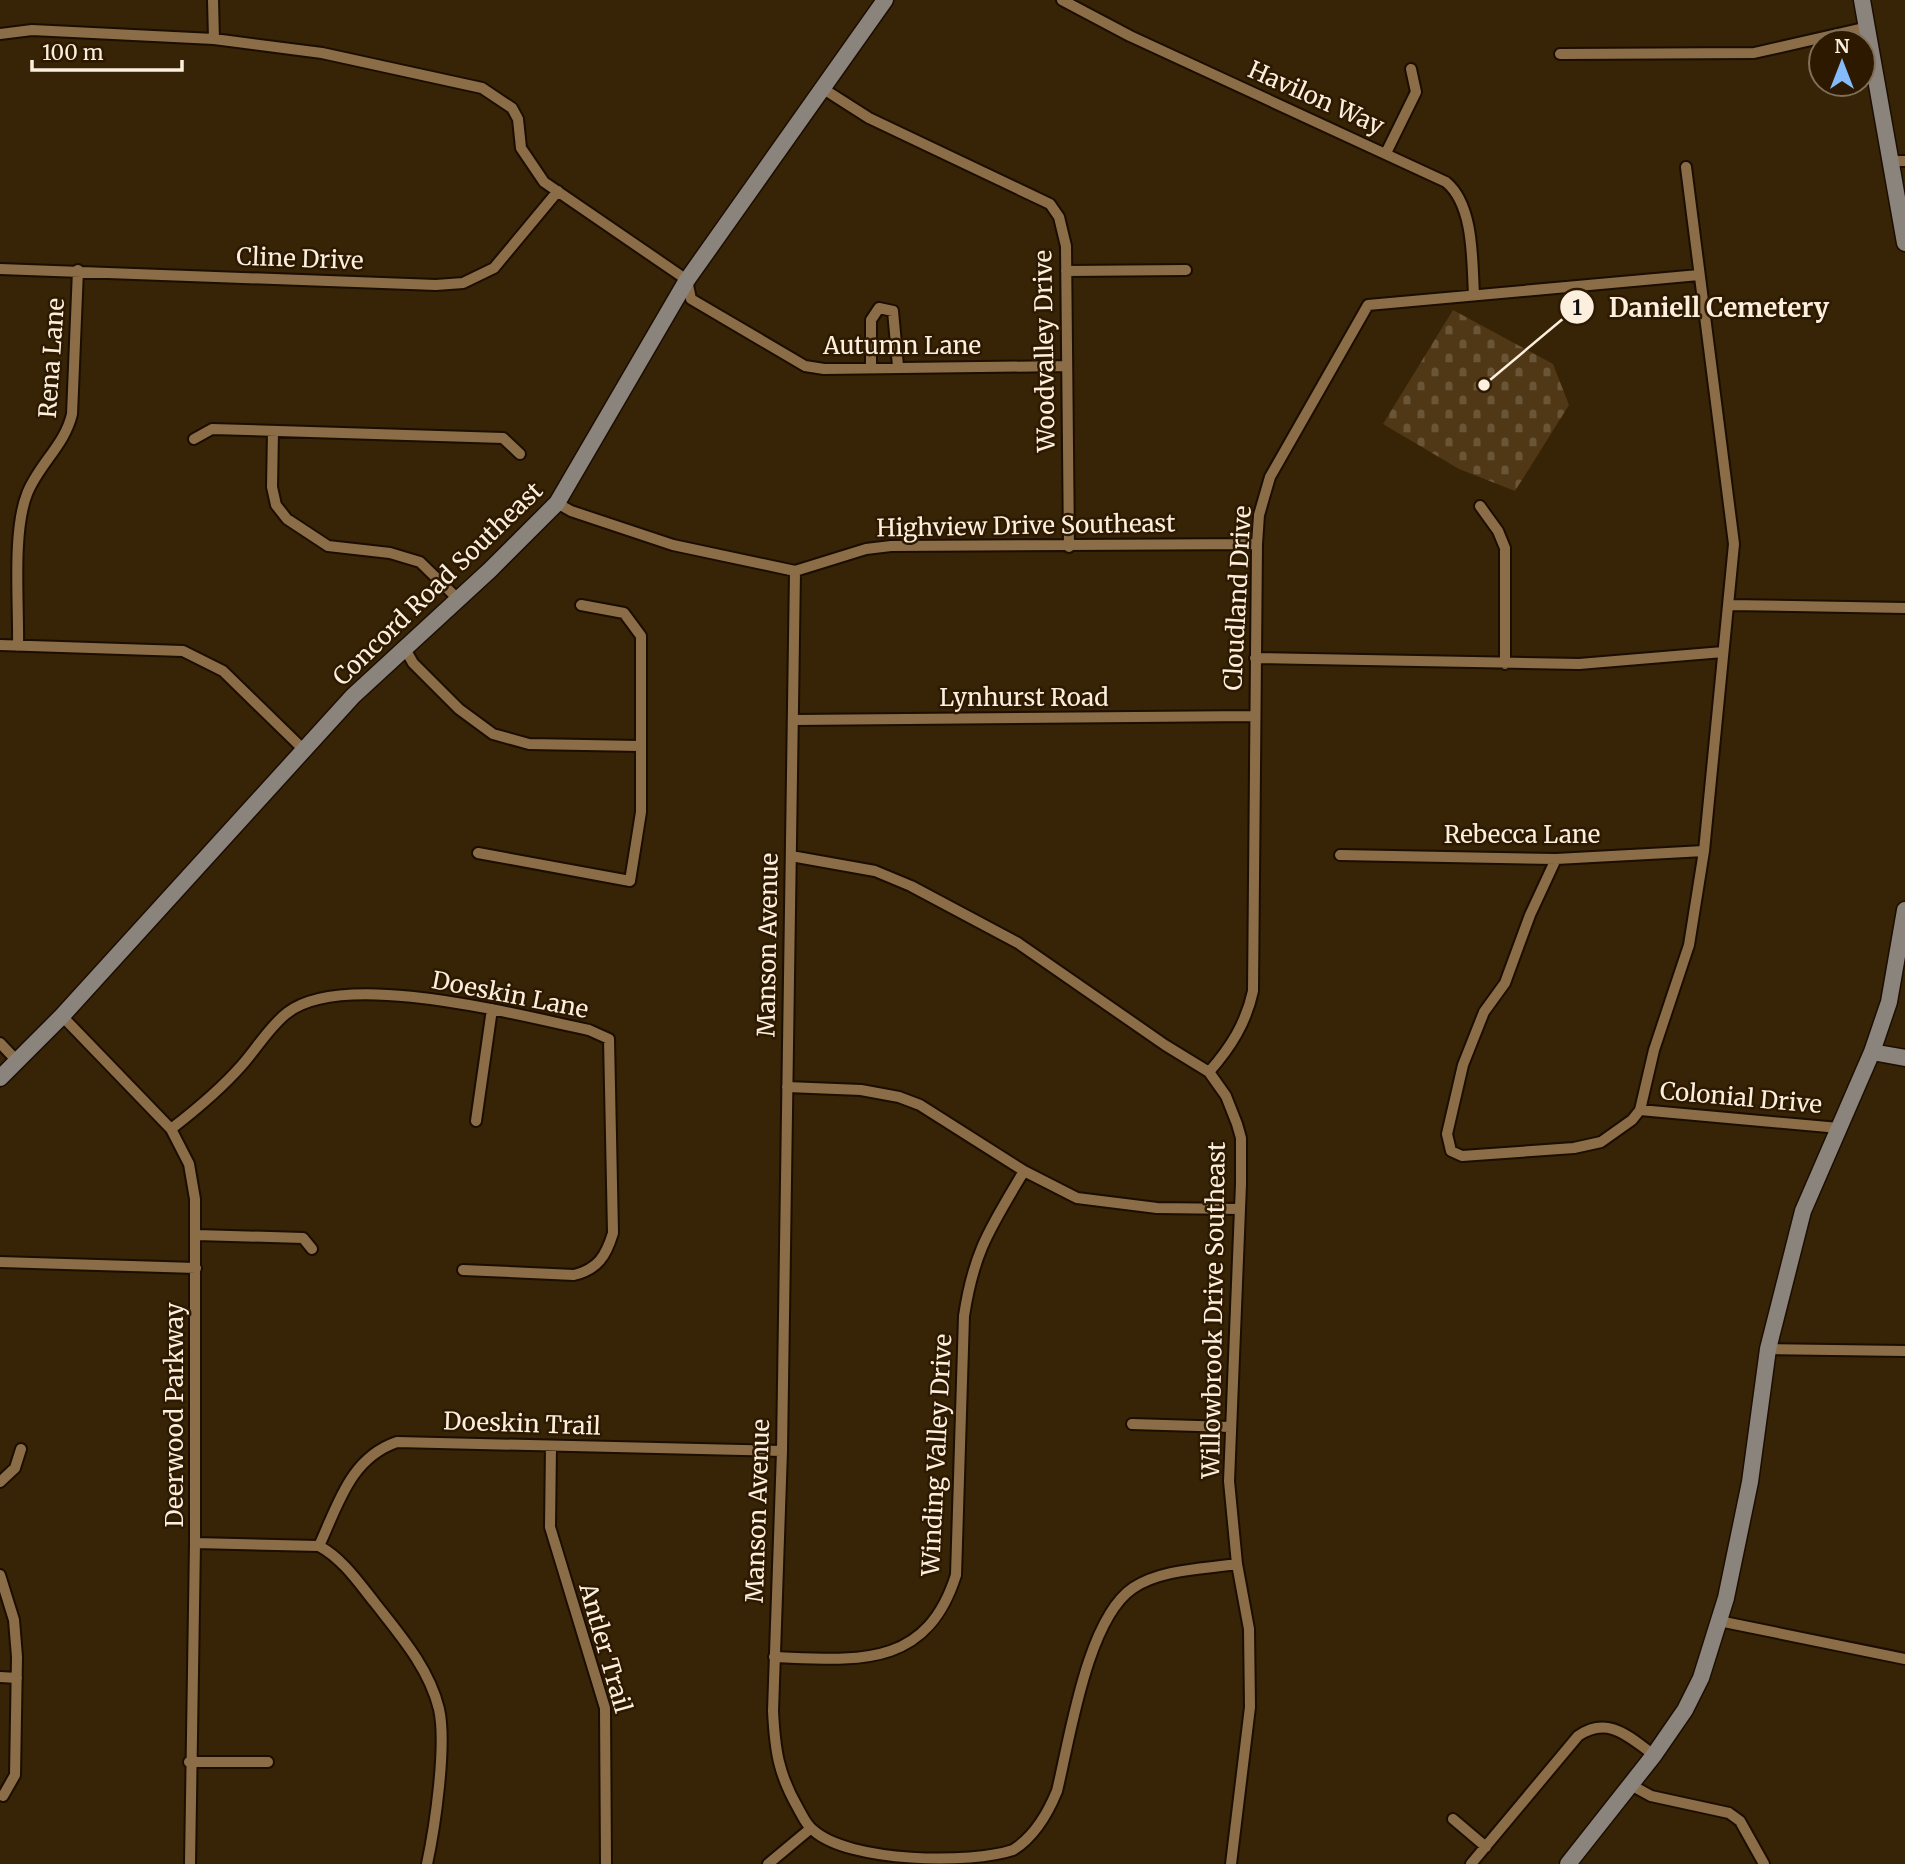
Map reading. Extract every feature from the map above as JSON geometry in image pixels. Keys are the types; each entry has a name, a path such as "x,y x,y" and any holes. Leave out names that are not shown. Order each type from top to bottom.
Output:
{"street":[{"path":"213,0 214,39"},
{"name":"Concord Road Southeast","path":"0,1078 62,1016 303,749 404,647 557,503 687,280 884,0"},
{"name":"Havilon Way","path":"1062,0 1130,36 1446,182 1458,192 1467,223 1474,295"},
{"path":"1862,0 1898,161 1905,243"},
{"path":"1560,54 1754,53 1868,27"},
{"path":"0,34 32,30 214,39 322,53 482,88 512,108 517,119 521,148 544,182 687,280"},
{"path":"1386,153 1416,92 1411,69"},
{"name":"Woodvalley Drive","path":"822,88 869,118 1050,204 1059,217 1063,230 1066,271 1069,547"},
{"path":"1556,859 1530,915 1505,982 1484,1012 1463,1065 1447,1134 1451,1151 1462,1156 1574,1148 1601,1142 1620,1131 1640,1110 1654,1050 1689,945 1704,851 1734,544 1686,167"},
{"name":"Cline Drive","path":"0,268 216,278 436,285 463,283 494,268 558,191"},
{"name":"Rena Lane","path":"18,646 20,529 24,504 28,491 68,432 72,414 78,270"},
{"path":"1066,271 1186,270"},
{"name":"Cloudland Drive","path":"1209,1072 1226,1052 1247,1016 1253,990 1254,716 1259,515 1270,477 1368,305 1699,275"},
{"name":"Autumn Lane","path":"687,280 691,299 805,366 824,369 871,366 1067,366"},
{"path":"871,366 871,320 879,308 893,311 898,366"},
{"path":"194,439 212,429 503,438 520,454"},
{"path":"273,430 272,487 276,505 287,519 328,546 390,553 420,562 458,599"},
{"name":"Highview Drive Southeast","path":"557,503 673,545 795,571 866,550 891,546 1257,544"},
{"path":"1480,506 1498,531 1504,548 1505,664"},
{"name":"Manson Avenue","path":"795,571 782,1451 774,1657 775,1752 783,1782 810,1829 845,1850 895,1861 988,1861 1013,1850 1048,1813 1093,1650 1112,1609 1133,1588 1154,1578 1237,1564"},
{"path":"478,853 630,881 641,812 640,636 624,613 581,605"},
{"path":"1729,605 1905,608"},
{"path":"0,645 183,651 223,671 303,749"},
{"path":"404,647 413,663 459,709 493,734 530,744 640,746"},
{"path":"1255,659 1579,664 1723,652"},
{"name":"Lynhurst Road","path":"794,720 1254,716"},
{"name":"Rebecca Lane","path":"1339,855 1556,859 1704,851"},
{"name":"Willowbrook Drive Southeast","path":"791,856 875,871 911,886 1018,943 1165,1045 1209,1072 1226,1096 1241,1138 1236,1351 1229,1481 1237,1564 1249,1629 1250,1707 1231,1864"},
{"path":"1568,1864 1654,1755 1685,1710 1701,1678 1719,1621 1750,1482 1768,1349 1803,1211 1872,1052 1889,1002 1905,910"},
{"name":"Doeskin Lane","path":"171,1129 200,1107 240,1067 287,1013 312,999 336,994 435,1000 492,1009 589,1030 609,1039 612,1049 613,1233 609,1249 591,1271 574,1275 463,1270"},
{"path":"477,1121 492,1009"},
{"name":"Deerwood Parkway","path":"62,1016 171,1129 189,1164 197,1235 190,1864"},
{"path":"0,1043 18,1062"},
{"path":"1872,1052 1905,1058"},
{"path":"787,1087 861,1090 899,1097 920,1105 1024,1171 1077,1198 1096,1203 1157,1208 1240,1209"},
{"name":"Colonial Drive","path":"1640,1110 1839,1128"},
{"name":"Winding Valley Drive","path":"774,1657 838,1660 876,1657 898,1648 927,1629 947,1604 956,1576 964,1316 969,1284 981,1243 1024,1171"},
{"path":"197,1235 303,1238 312,1249"},
{"path":"0,1262 196,1268"},
{"path":"1768,1349 1905,1351"},
{"path":"1132,1424 1230,1427"},
{"name":"Doeskin Trail","path":"319,1546 356,1468 383,1447 397,1442 782,1451"},
{"name":"Antler Trail","path":"551,1446 550,1527 605,1708 606,1864"},
{"path":"0,1482 15,1468 21,1449"},
{"path":"195,1542 319,1546 348,1570 412,1650 439,1709 442,1735 427,1864"},
{"path":"0,1575 14,1620 17,1678 15,1775 3,1796"},
{"path":"1719,1621 1824,1645 1905,1658"},
{"path":"0,1677 17,1678"},
{"path":"1471,1864 1578,1736 1587,1729 1598,1726 1616,1728 1654,1755"},
{"path":"190,1762 268,1762"},
{"path":"1631,1785 1651,1796 1729,1813 1741,1821 1764,1864"},
{"path":"1453,1819 1486,1847"},
{"path":"768,1864 810,1829"}],"green space":[{"path":"1453,310 1553,364 1569,405 1515,491 1459,469 1383,424"}],"place":[{"name":"Daniell Cemetery","path":"1484,385"}]}
